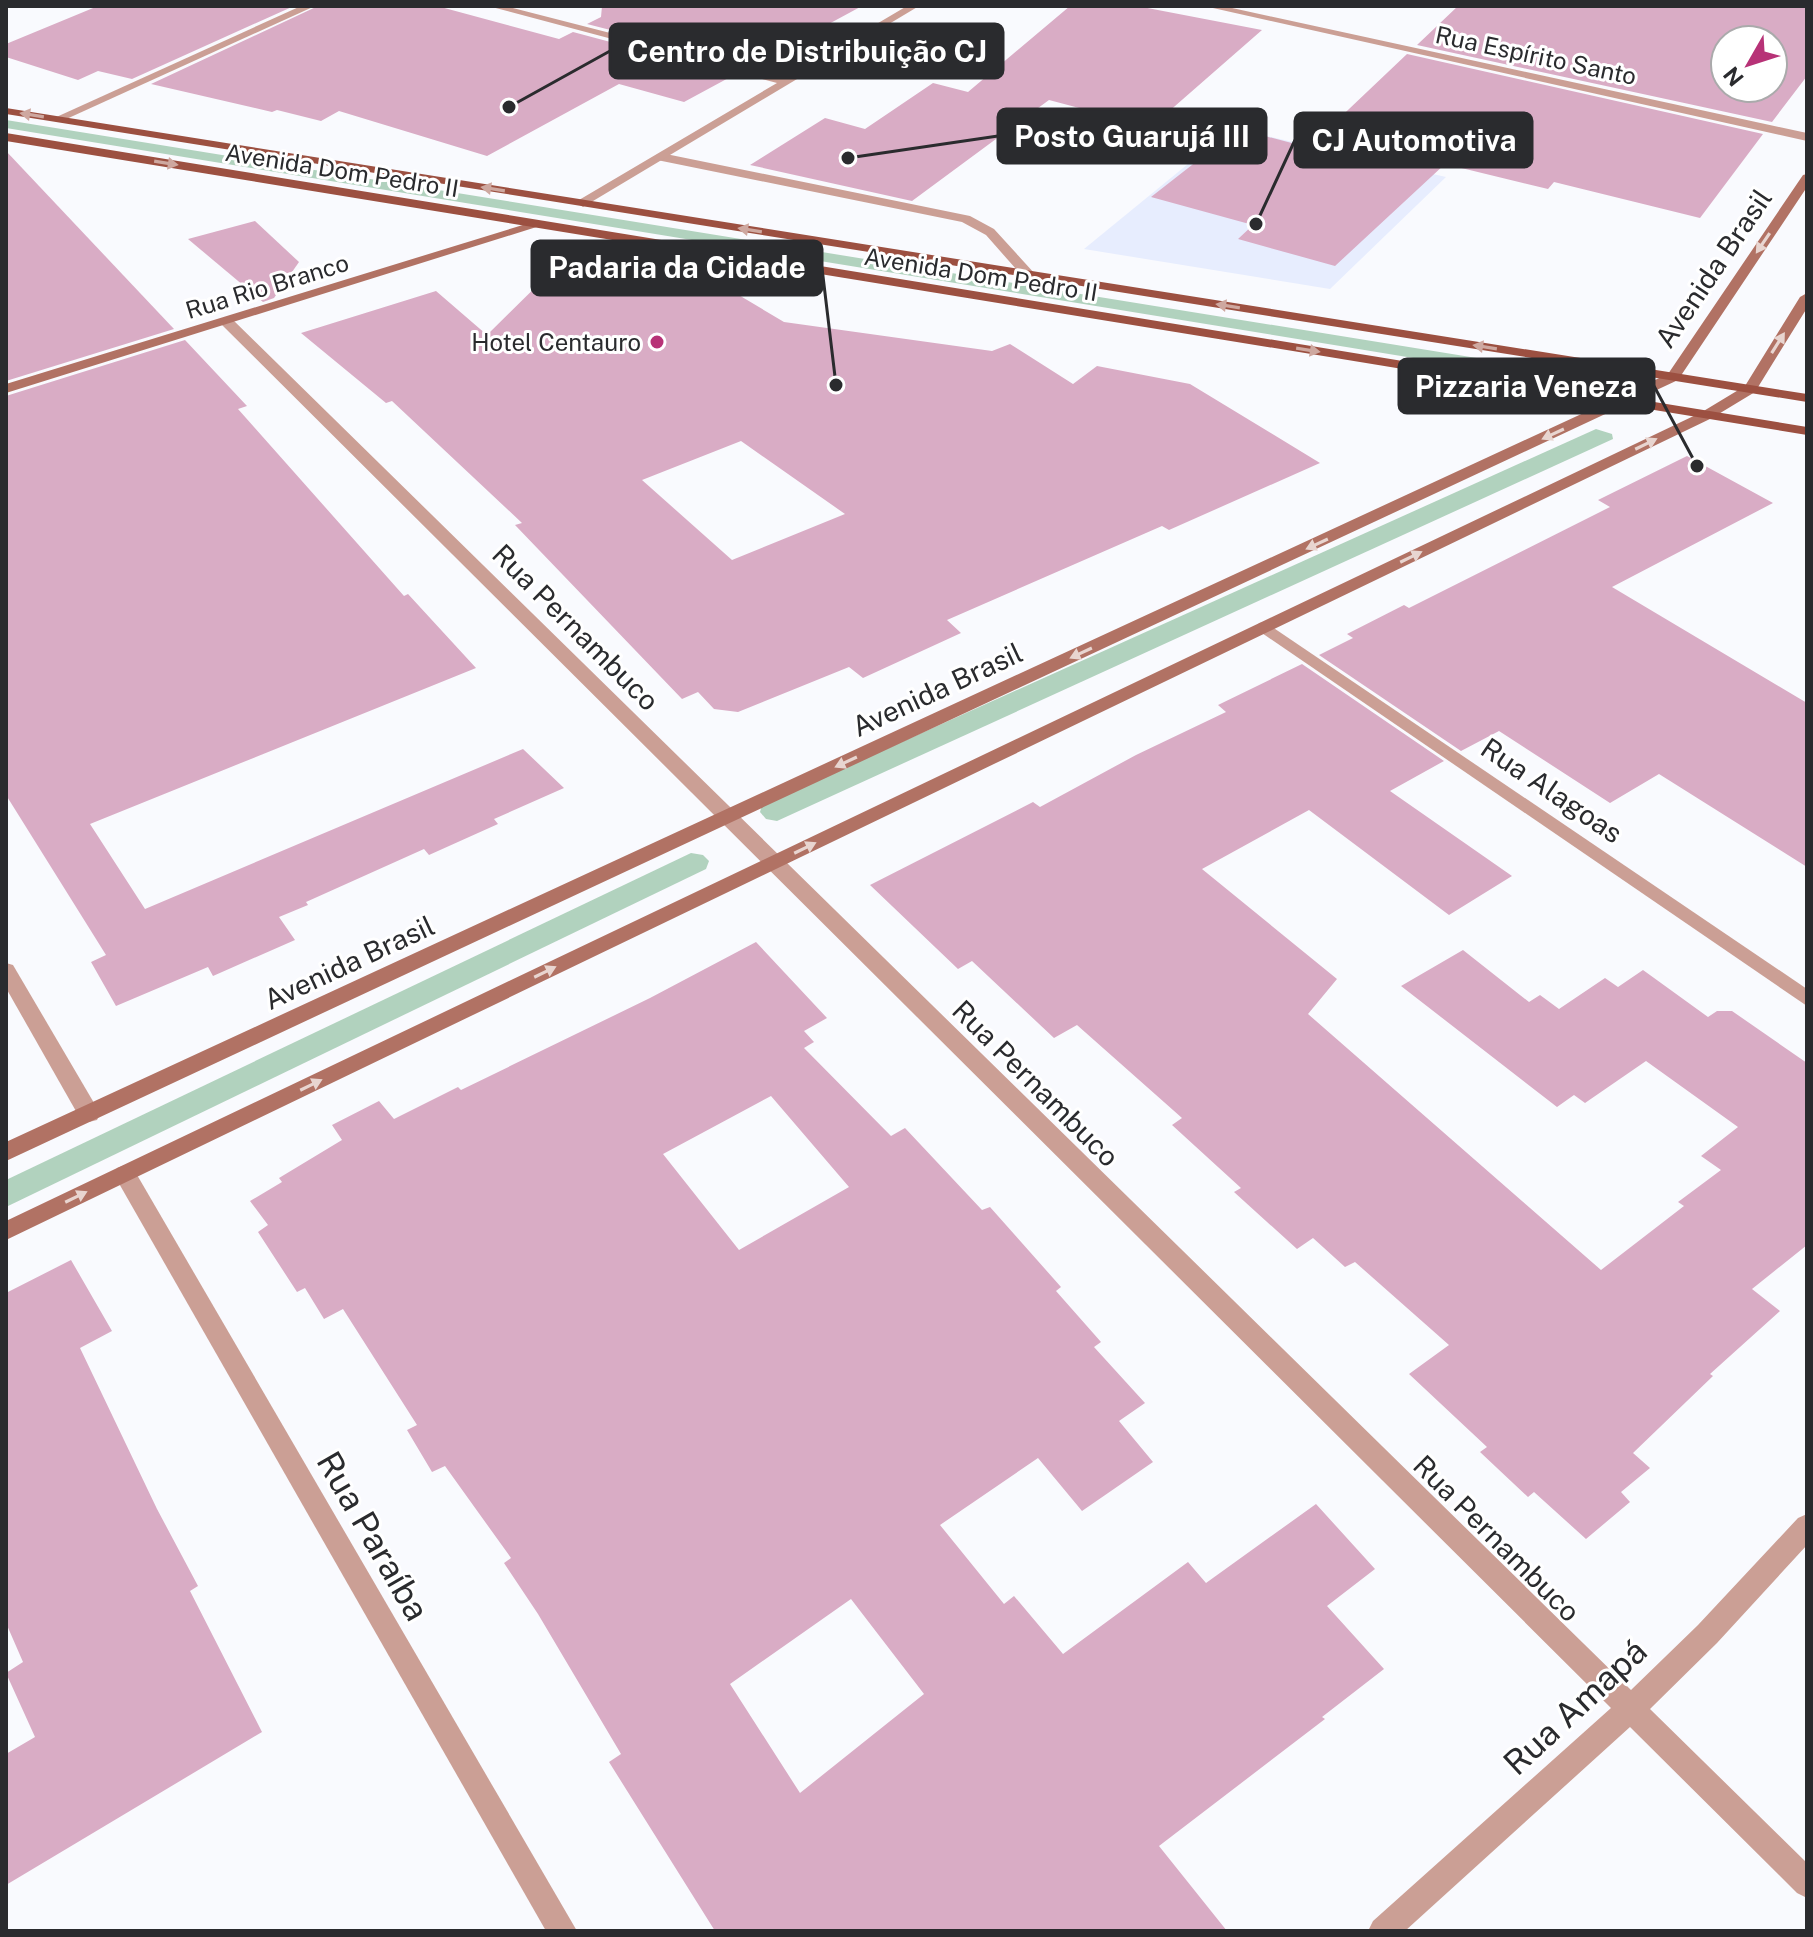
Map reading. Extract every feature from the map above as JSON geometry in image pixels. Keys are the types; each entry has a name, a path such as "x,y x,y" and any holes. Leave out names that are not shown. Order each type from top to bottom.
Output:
{"main road":[{"name":"Avenida Dom Pedro II","path":"6,111 1807,398"},
{"path":"58,119 127,157"},
{"name":"Avenida Dom Pedro II","path":"6,137 1807,431"},
{"name":"Avenida Brasil","path":"6,1152 1673,377 1807,178"},
{"name":"Rua Rio Branco","path":"6,389 540,224"},
{"path":"6,1231 1707,415 1750,389 1807,297"}],"street":[{"path":"58,119 310,6"},
{"path":"493,6 787,82"},
{"path":"583,203 914,6"},
{"name":"Rua Espírito Santo","path":"1209,6 1807,137"},
{"path":"661,157 966,219 990,232 1028,274"},
{"name":"Rua Pernambuco","path":"226,321 1807,1883"},
{"name":"Rua Alagoas","path":"1265,627 1807,999"},
{"path":"6,970 89,1114"},
{"name":"Rua Paraíba","path":"125,1174 562,1931"},
{"name":"Rua Amapá","path":"1383,1931 1630,1709 1778,1561 1807,1526"}],"shaded area":[{"path":"1232,128 1446,177 1330,289 1084,249"}],"green space":[{"path":"6,120 1594,377 1591,387 6,128"},
{"path":"1596,429 1612,434 1613,439 777,821 766,819 760,812 762,805"},
{"path":"691,853 703,855 709,861 706,869 6,1207 6,1180"}],"building":[{"path":"98,6 294,6 132,79 98,71 78,80 6,57 6,44"},
{"path":"318,6 437,6 559,39 573,32 734,75 684,102 619,84 487,156 339,111 321,121 151,84"},
{"path":"602,6 862,6 751,66 587,24 601,17"},
{"path":"1070,6 1137,6 1262,30 1151,127 1049,100 912,201 750,165 825,118 865,129 933,83 968,92"},
{"path":"1458,6 1807,6 1807,76 1789,100 1789,24 1709,24 1709,104 1786,104 1772,122 1417,45"},
{"path":"1407,54 1763,134 1700,218 1554,182 1548,189 1445,164 1335,266 1238,239 1253,225 1151,197 1238,129 1303,146 1324,126 1329,128"},
{"path":"6,151 174,329 6,381"},
{"path":"255,221 299,262 274,298 263,302 188,239"},
{"path":"558,265 737,294 784,322 992,351 1010,344 1073,384 1097,366 1190,384 1320,463 1169,530 1162,526 947,620 961,633 863,678 849,667 738,712 714,709 698,692 682,699 515,525 522,523 392,401 386,403 301,333 436,291 487,335","holes":["741,441 845,514 732,560 642,480"]},
{"path":"185,340 247,406 238,409 404,596 408,594 476,668 90,824 145,909 523,749 564,788 494,819 498,824 429,855 424,849 279,917 295,940 213,976 208,967 116,1006 91,962 106,955 6,795 6,396"},
{"path":"1687,456 1773,503 1612,587 1807,703 1807,867 1659,774 1610,803 1499,731 1461,751 1319,655 1353,638 1347,634 1404,605 1409,608 1610,507 1598,500"},
{"path":"1302,664 1444,761 1390,791 1512,876 1449,915 1309,810 1202,869 1337,979 1308,1014 1601,1270 1684,1206 1678,1202 1721,1170 1701,1156 1738,1127 1646,1061 1585,1103 1574,1095 1557,1107 1401,986 1463,950 1529,1002 1540,995 1559,1009 1605,978 1618,987 1643,970 1708,1017 1717,1011 1732,1011 1807,1063 1807,1245 1752,1289 1780,1311 1710,1374 1713,1376 1633,1453 1650,1468 1621,1492 1630,1502 1586,1539 1534,1492 1528,1497 1480,1452 1487,1447 1409,1374 1449,1345 1355,1262 1345,1267 1313,1238 1297,1249 1234,1192 1241,1188 1172,1125 1182,1118 1077,1025 1054,1038 972,961 958,969 870,885 1033,802 1040,807 1136,755 1226,712 1218,705"},
{"path":"756,942 827,1018 804,1031 814,1042 804,1048 891,1136 905,1128 982,1210 990,1207 1061,1287 1056,1291 1101,1342 1094,1347 1145,1403 1119,1421 1153,1462 1082,1511 1038,1458 940,1525 1004,1604 1014,1596 1063,1654 1188,1562 1206,1583 1316,1504 1375,1569 1327,1606 1384,1669 1322,1717 1325,1719 1159,1846 1227,1931 715,1931 609,1762 621,1754 504,1563 511,1558 445,1466 432,1472 407,1430 417,1425 343,1309 324,1319 305,1288 297,1292 258,1232 268,1225 250,1201 282,1182 279,1178 342,1140 332,1125 379,1101 394,1119 458,1087 461,1090 650,998","holes":["771,1096 849,1187 739,1250 663,1154","851,1599 924,1694 800,1793 730,1684"]},
{"path":"71,1260 112,1331 80,1348 157,1509 198,1586 190,1591 262,1732 6,1885 6,1754 35,1737 6,1673 23,1662 6,1623 6,1293"}],"place":[{"name":"Centro de Distribuição CJ","path":"509,107"},
{"name":"Posto Guarujá III","path":"848,158"},
{"name":"CJ Automotiva","path":"1256,224"},
{"name":"Hotel Centauro","path":"657,342"},
{"name":"Padaria da Cidade","path":"836,385"},
{"name":"Pizzaria Veneza","path":"1697,466"}]}
